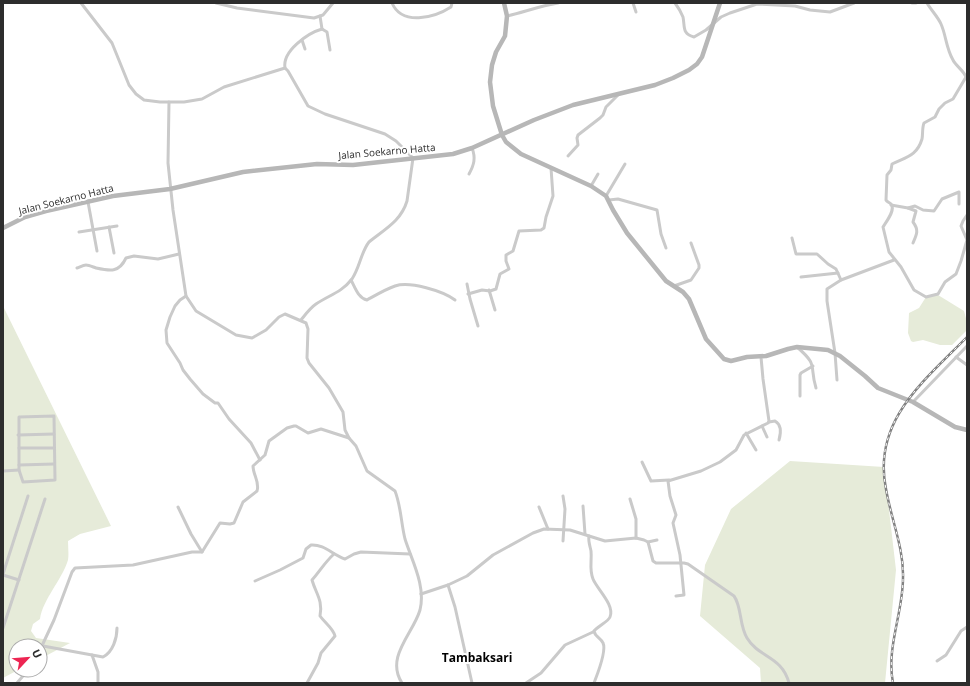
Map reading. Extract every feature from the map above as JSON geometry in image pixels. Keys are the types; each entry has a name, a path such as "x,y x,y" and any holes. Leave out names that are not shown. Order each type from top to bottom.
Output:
{"street":[{"path":"81,3 112,43 129,85 136,94 144,100 184,102 202,99 224,87 284,68"},
{"path":"216,3 282,15 295,15 314,18 326,13 333,3"},
{"path":"392,3 394,8 401,14 410,17 418,17 433,16 451,7 452,3"},
{"path":"504,3 506,16 505,36 496,52 492,65 490,82 493,106 502,135 506,142 515,150 591,186 607,198 627,233 666,281 689,299 706,339 726,361 747,357 761,357 797,347 828,350 835,353 878,388 913,402 955,427 967,430"},
{"path":"506,16 540,4 558,3"},
{"path":"633,3 636,12"},
{"path":"675,3 682,14 685,32 689,36 695,37 721,17 757,4 794,6 810,10 830,12 854,3"},
{"name":"Jalan Soekarno Hatta","path":"3,228 25,217 113,196 170,189 242,172 317,164 353,165 446,155 472,148 534,120 573,105 655,85 689,70 697,64 702,57 720,3"},
{"path":"913,243 918,232 917,226 913,222 916,211 891,205 886,200 887,175 891,170 891,165 914,154 922,138 924,123 935,117 938,109 953,99 966,77 952,59 947,47 941,23 927,3"},
{"path":"320,16 322,29 327,32 330,50"},
{"path":"301,320 313,307 335,294 351,280 361,262 365,247 369,242 396,221 405,207 413,158 396,141 385,134 325,114 308,106 288,71 284,68 284,60 305,36 322,29"},
{"path":"302,40 305,50"},
{"path":"568,156 578,145 578,135 603,115 606,107 619,94"},
{"path":"169,102 168,163 170,189 186,296 196,311 236,335 252,338 266,330 279,317 285,314 306,322 308,326 307,358 309,363 329,388 343,412 345,430 349,438 356,446 367,471 370,475 386,483 395,491 404,533 419,581 421,594 420,610 402,644 398,655 396,669 398,677 402,683"},
{"path":"469,174 474,163 472,148"},
{"path":"607,198 626,164"},
{"path":"468,294 482,290 495,290 500,274 510,269 506,261 506,255 512,251 519,231 541,230 544,228 553,196 551,168"},
{"path":"591,186 598,174"},
{"path":"908,208 916,206 923,210 934,211 942,200 959,192 959,204"},
{"path":"607,198 618,199 657,210 661,234 666,248"},
{"path":"88,202 97,251"},
{"path":"891,205 889,219 884,225 883,229 887,248 890,255 900,267 914,290 926,297 938,294 946,282 956,274 967,240 961,226 967,215"},
{"path":"79,232 117,226"},
{"path":"109,227 114,254"},
{"path":"792,238 796,254 817,254 835,268 841,280"},
{"path":"672,286 691,280 699,268 691,243"},
{"path":"77,268 88,265 100,269 112,270 122,266 126,258 134,256 158,259 179,254"},
{"path":"837,380 835,353 826,290 828,286 841,280 894,260"},
{"path":"801,276 838,273"},
{"path":"351,280 361,297 367,300 394,286 402,285 436,290 450,296 455,300"},
{"path":"467,284 468,294 478,326"},
{"path":"489,290 495,310"},
{"path":"186,296 175,306 170,317 166,330 168,343 187,375 203,394 214,403 218,403 222,406 229,419 251,443 260,460"},
{"path":"913,402 967,346"},
{"path":"797,347 810,359 813,366 816,388"},
{"path":"761,357 769,422"},
{"path":"956,357 967,365"},
{"path":"800,396 800,375 813,366"},
{"path":"54,416 54,480 23,482 19,470 18,435 18,417 54,416"},
{"path":"642,462 651,481 669,480 701,471 720,462 736,450 746,433 769,422 775,421 779,425 781,433 779,440"},
{"path":"202,552 220,523 234,523 243,502 257,491 258,485 252,469 267,451 271,439 287,428 294,426 302,428 308,433 321,429 349,438"},
{"path":"762,426 767,437"},
{"path":"746,433 756,450"},
{"path":"18,435 54,434"},
{"path":"19,448 54,448"},
{"path":"19,465 54,464"},
{"path":"3,471 19,470"},
{"path":"669,480 670,496 676,515 673,523 679,547 684,595 676,596"},
{"path":"19,580 3,574 28,496"},
{"path":"563,496 565,509 563,541"},
{"path":"3,628 45,499"},
{"path":"630,499 636,519 636,538"},
{"path":"526,683 541,673 565,646 593,632 609,619 611,612 606,597 599,589 592,574 590,564 591,552 583,506"},
{"path":"178,507 191,534 202,552"},
{"path":"539,507 548,529"},
{"path":"421,594 448,585 467,576 493,555 533,533 548,529 563,529 605,541 636,538 648,542 657,540"},
{"path":"648,542 656,564 688,564 734,596 737,601 741,623 748,640 780,665 790,683"},
{"path":"255,581 303,558 306,549 311,545 327,549 345,559 361,552 410,554"},
{"path":"46,638 72,572 75,568 133,565 192,552 202,552"},
{"path":"307,683 318,663 321,653 335,636 334,630 327,625 320,616 322,607 320,597 312,580 334,554"},
{"path":"448,585 457,613 472,683"},
{"path":"937,661 946,655 961,631 967,627"},
{"path":"48,647 100,657 107,654 116,639 117,628"},
{"path":"593,632 594,635 602,641 604,646 601,662 594,683"},
{"path":"92,655 98,668 98,683"}],"green space":[{"path":"938,295 964,311 967,322 967,330 952,345 940,345 923,340 911,341 908,333 909,313 919,308 926,297"},
{"path":"3,306 111,526 80,534 68,541 68,560 62,575 45,604 40,619 33,624 31,631 36,638 8,638 8,675 3,678"},
{"path":"790,461 884,467 896,570 885,683 761,683 760,668 700,616 705,565 731,509"},
{"path":"48,640 70,643 48,655"}],"railway":[{"path":"893,683 891,670 893,644 902,591 903,567 886,489 884,465 887,443 894,423 905,404 919,386 967,337"}],"district":[{"name":"Tambaksari","path":"477,657"}]}
